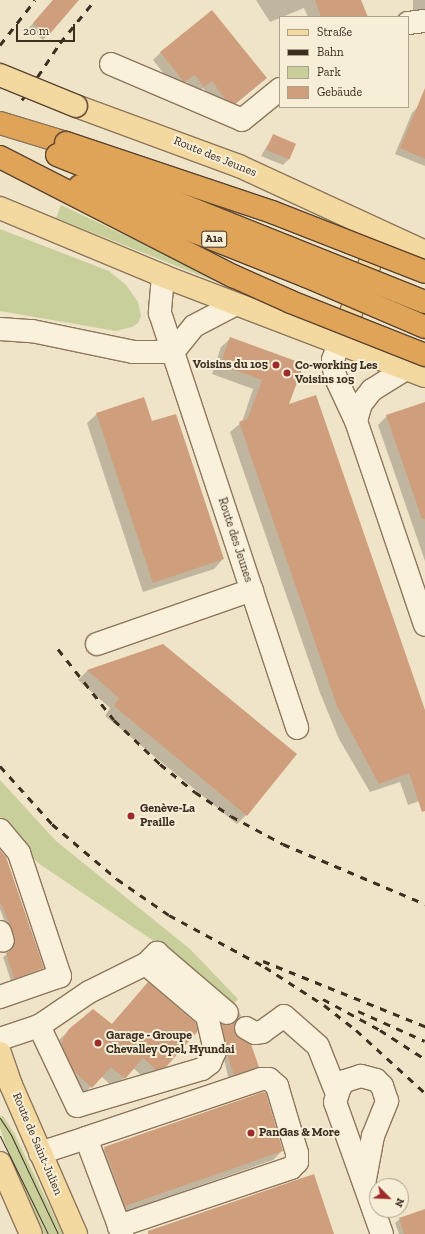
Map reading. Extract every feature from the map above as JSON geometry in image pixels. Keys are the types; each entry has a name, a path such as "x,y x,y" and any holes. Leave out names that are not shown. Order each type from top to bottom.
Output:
{"highway":[{"path":"0,123 272,212 425,272"},
{"name":"A1a","path":"0,128 57,156 425,302"},
{"path":"0,157 233,276 291,302 425,355"},
{"name":"A1a","path":"0,157 142,210 425,327"}],"main road":[{"name":"Route des Jeunes","path":"0,75 238,166 382,234 424,250"},
{"path":"4,210 163,276 425,376"},
{"path":"339,344 382,234"},
{"name":"Route de Saint-Julien","path":"0,1053 5,1087 40,1154 76,1234"},
{"path":"0,1163 31,1234"}],"street":[{"path":"409,23 425,21"},
{"path":"111,64 242,120 279,90"},
{"name":"Route des Jeunes","path":"163,276 160,312 297,728"},
{"path":"0,329 32,331 132,352 173,352 194,326 236,304"},
{"path":"339,344 333,360 335,376 356,420 425,625"},
{"path":"356,420 361,404 372,390 405,368"},
{"path":"97,644 252,590"},
{"path":"0,830 19,853 60,976 6,990"},
{"path":"0,1039 39,1026 89,992 146,964 157,953 227,1013"},
{"path":"39,1026 78,1106 202,1069 210,1063 215,1051 207,1016 146,964"},
{"path":"246,1028 255,1033 262,1032 284,1016 318,1046 336,1094 337,1111 364,1179 382,1234"},
{"path":"336,1094 345,1081 361,1076 376,1080 385,1094 385,1110 373,1136 364,1179"},
{"path":"40,1154 86,1138 261,1078 269,1079 277,1086 297,1153 297,1162 291,1168 120,1230 86,1138"}],"green space":[{"path":"61,205 244,292 244,293 56,218"},
{"path":"0,229 109,271 126,285 138,302 141,316 138,323 132,327 116,331 0,311"},
{"path":"0,780 56,841 190,949 238,999 230,1007 179,958 38,863 0,822"},
{"path":"0,1116 3,1116 14,1133 63,1234 43,1234 6,1146 0,1127"}],"building":[{"path":"53,0 79,0 48,36 33,23"},
{"path":"315,0 361,0 368,16 321,16"},
{"path":"212,10 267,78 235,104 226,100 212,81 204,87 195,75 184,82 160,52"},
{"path":"425,88 425,159 400,148"},
{"path":"273,134 296,144 289,159 266,150"},
{"path":"230,337 304,364 289,404 316,395 425,710 425,811 422,812 409,773 379,784 337,706 239,422 248,418 262,380 220,365"},
{"path":"144,397 152,421 176,414 224,559 153,583 96,413"},
{"path":"425,402 425,519 422,519 386,415"},
{"path":"163,644 297,754 247,816 114,706 119,698 87,670"},
{"path":"0,850 6,857 44,968 14,979 6,953 13,949 15,937 0,902"},
{"path":"148,982 196,1023 198,1031 166,1067 156,1070 143,1058 125,1079 111,1067 92,1088 74,1071 61,1044 64,1037 69,1029 93,1009 112,1024"},
{"path":"235,1022 235,1034 251,1044 259,1067 234,1075 227,1054 222,1024 231,1025"},
{"path":"263,1092 266,1093 283,1151 125,1206 104,1147"},
{"path":"314,1174 334,1234 148,1234 148,1231"},
{"path":"425,1209 425,1234 404,1234 399,1218 409,1218 409,1215"}],"tram line":[{"path":"0,1118 11,1135 58,1234"},
{"path":"0,1136 48,1234"}],"railway":[{"path":"0,45 35,0"},
{"path":"22,100 60,43 95,0"},
{"path":"58,649 114,720 160,764 195,792 231,816 283,844 425,904"},
{"path":"0,766 52,824 117,879 169,915 265,967 324,1005 356,1030 425,1093"},
{"path":"263,961 425,1026"},
{"path":"323,999 380,1030 425,1059"},
{"path":"358,1011 425,1041"}],"place":[{"name":"Voisins du 105","path":"276,365"},
{"name":"Co-working Les Voisins 105","path":"287,373"},
{"name":"Genève-La Praille","path":"131,816"},
{"name":"Garage - Groupe Chevalley Opel, Hyundai","path":"98,1043"},
{"name":"PanGas & More","path":"251,1133"}]}
